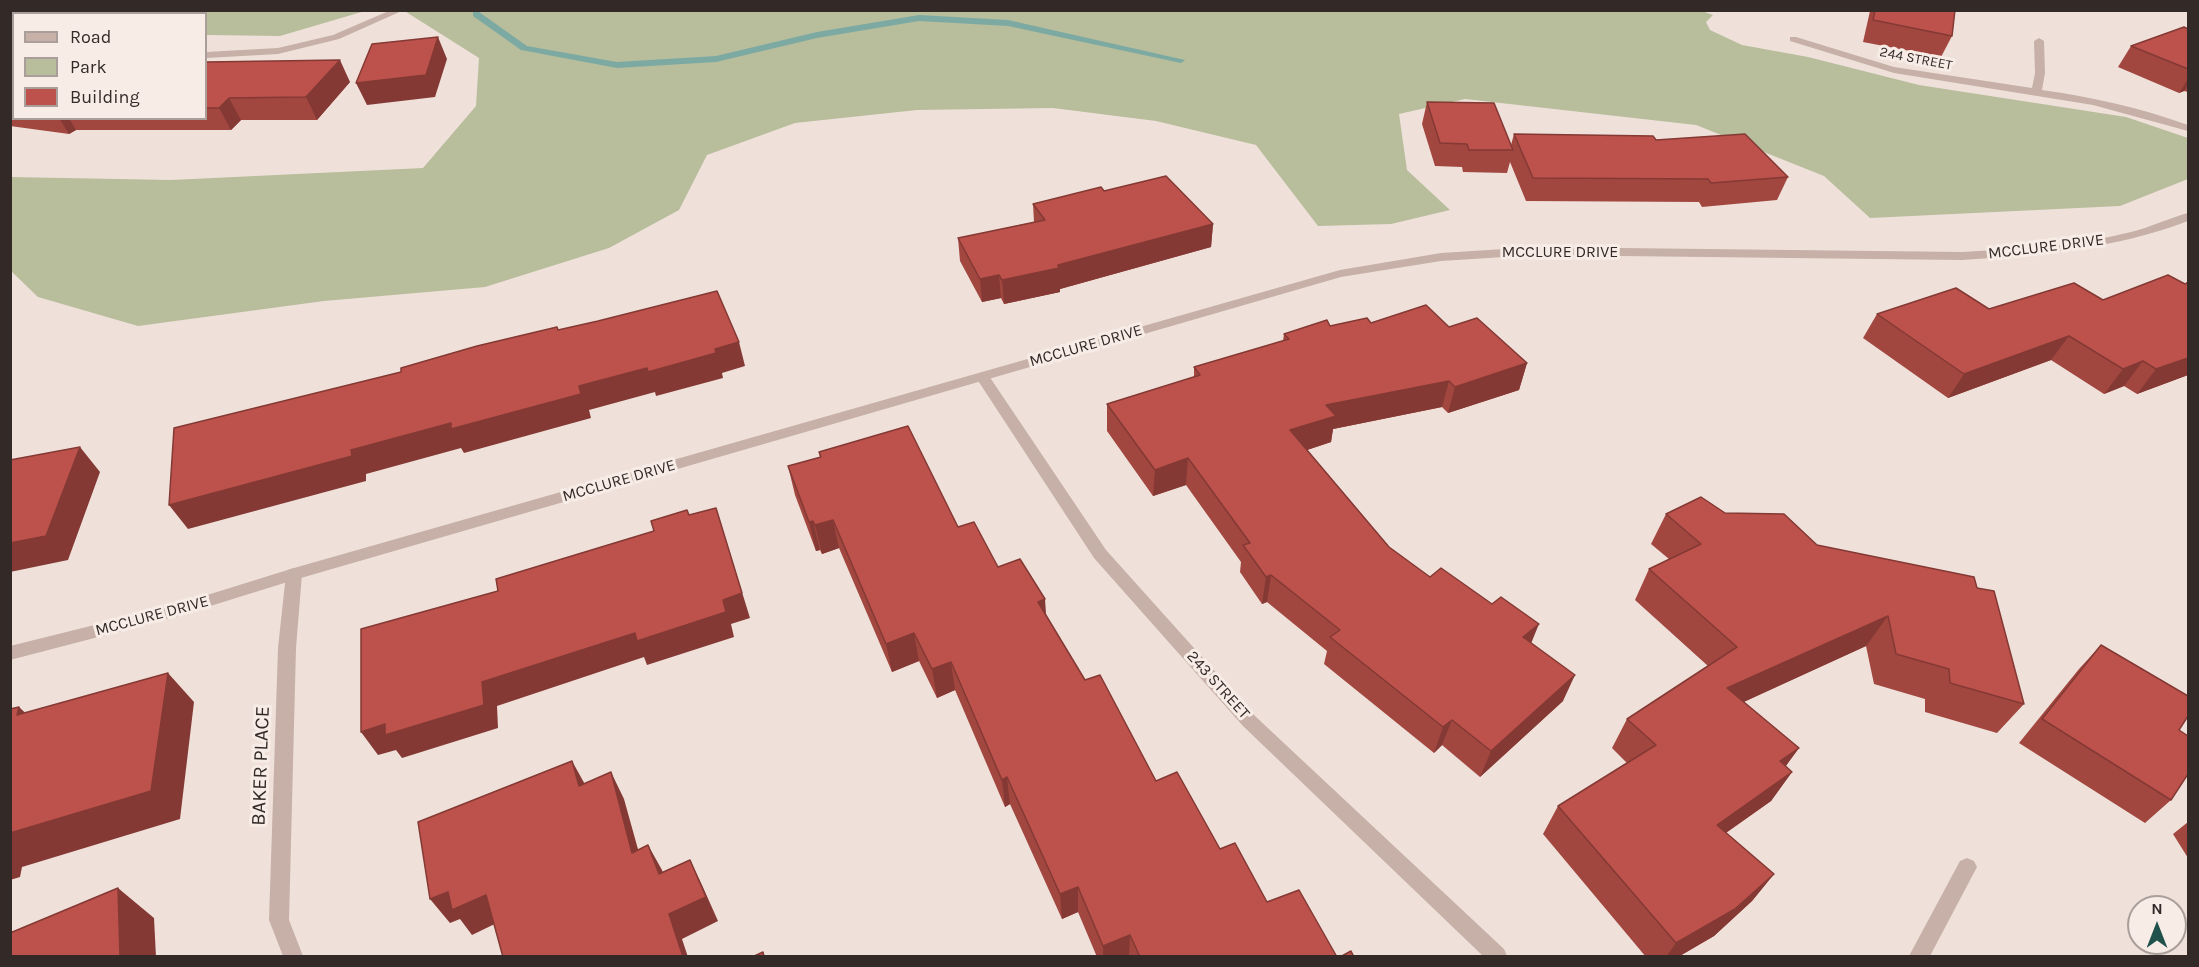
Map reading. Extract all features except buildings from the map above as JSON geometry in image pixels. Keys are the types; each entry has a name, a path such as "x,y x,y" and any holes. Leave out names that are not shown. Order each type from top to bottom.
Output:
{"street":[{"path":"207,55 278,51 336,37 400,10"},
{"name":"244 STREET","path":"1792,39 1835,54 1890,68 2129,108 2188,128"},
{"path":"2037,92 2040,73 2038,41"},
{"name":"MCCLURE DRIVE","path":"10,653 175,612 294,574 1321,278 1441,257 1536,251 1962,256 2035,251 2106,241 2155,229 2188,217"},
{"name":"243 STREET","path":"982,376 1100,555 1249,721 1497,957"},
{"name":"BAKER PLACE","path":"293,957 279,920 287,648 294,574"},
{"path":"1919,957 1967,867"}],"green space":[{"path":"365,10 280,36 207,35 207,12 81,11"},
{"path":"403,10 1702,11 1713,15 1706,22 1710,30 1742,45 1808,57 1919,85 2126,117 2188,138 2188,179 2120,206 1870,218 1824,176 1696,125 1465,99 1399,114 1407,170 1450,210 1391,224 1318,226 1256,145 1156,121 1053,108 917,110 795,123 707,155 679,210 609,248 485,287 324,301 138,326 38,297 11,271 10,177 171,180 423,168 476,106 479,58"}],"waterway":[{"path":"476,14 524,48 617,65 716,59 817,35 919,18 1008,23 1181,60"}]}
